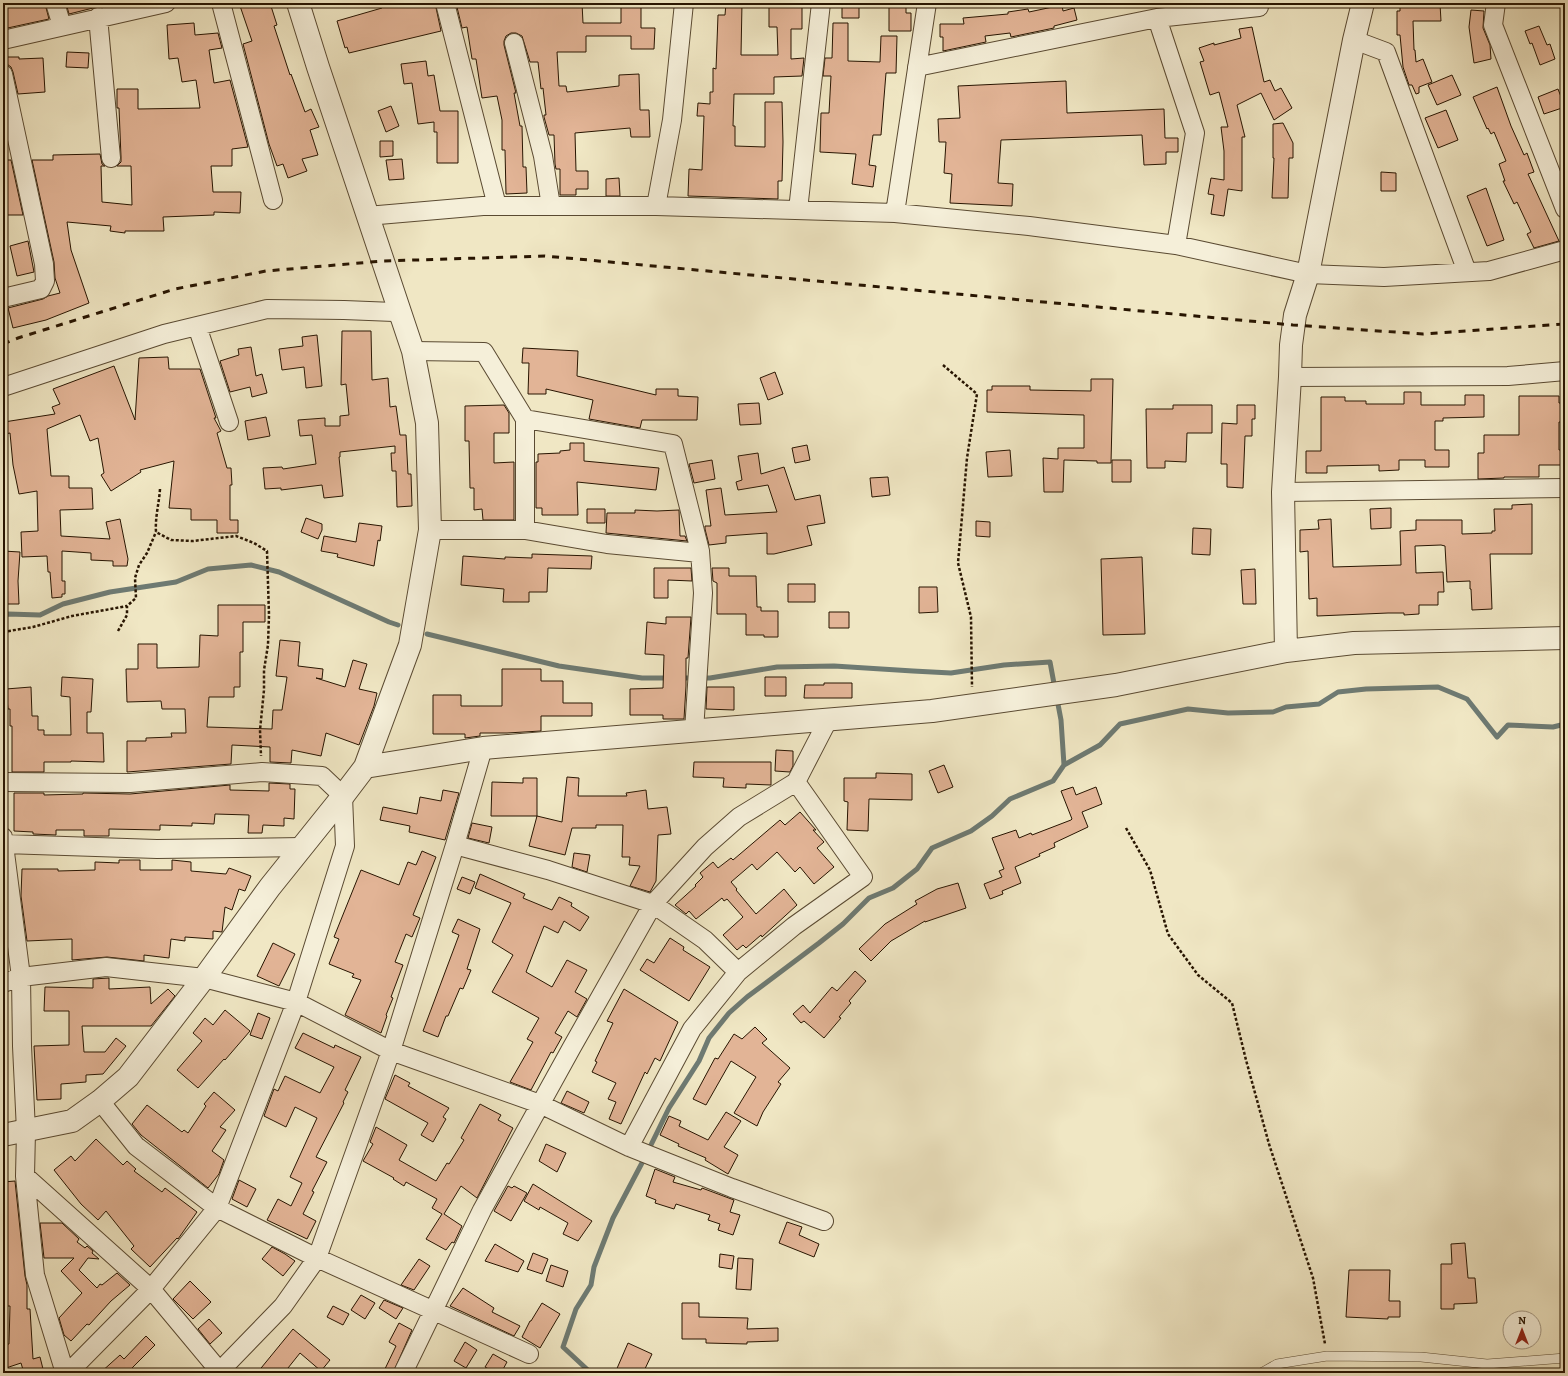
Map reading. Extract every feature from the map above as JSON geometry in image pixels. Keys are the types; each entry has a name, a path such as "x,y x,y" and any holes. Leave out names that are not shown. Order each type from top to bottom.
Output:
{"street":[{"path":"55,3 62,26"},
{"path":"3,40 166,3"},
{"path":"221,3 273,200"},
{"path":"3,1136 72,1121 100,1102 128,1077 204,978 270,887 343,796 365,766 410,645 430,530 427,423 413,351 367,216 298,3"},
{"path":"445,3 497,206"},
{"path":"656,206 672,120 684,3"},
{"path":"798,210 821,3"},
{"path":"895,213 927,3"},
{"path":"917,67 1157,18 1259,7 1257,3"},
{"path":"1286,651 1283,492 1290,377 1290,345 1295,315 1308,274 1354,40 1363,3"},
{"path":"1496,3 1493,25 1565,209"},
{"path":"98,18 111,158"},
{"path":"1157,18 1195,133 1176,245"},
{"path":"1354,40 1386,52 1467,272"},
{"path":"514,43 542,156 551,206"},
{"path":"3,74 44,264 45,281 41,289 3,298"},
{"path":"367,216 497,206 656,206 895,213 1029,226 1176,245 1308,274 1384,277 1489,271 1565,250"},
{"path":"3,387 164,334 267,309 394,312 401,317"},
{"path":"197,326 229,422"},
{"path":"413,351 484,352 525,419 525,530"},
{"path":"1290,377 1508,376 1565,372"},
{"path":"525,419 673,444 700,553 703,593 694,731"},
{"path":"1283,492 1565,488"},
{"path":"430,530 525,530 607,544 700,553"},
{"path":"365,766 483,748 932,711 1116,685 1286,651 1354,643 1565,638"},
{"path":"403,1373 482,1210 653,904 705,847 739,817 796,782 828,720"},
{"path":"25,1176 151,1289 220,1372 283,1306 317,1258 391,1051 455,845 483,748"},
{"path":"3,782 130,783 262,772 322,776 343,796 345,846 296,1002 217,1208 151,1289 66,1373 35,1275 25,1176 26,1131 22,1046 21,977 4,841 157,849 302,847"},
{"path":"629,1147 692,1029 738,972 794,926 863,877 796,782"},
{"path":"455,845 548,870 653,904 705,940 738,972"},
{"path":"3,983 21,977 106,967 204,978 296,1002 391,1051 540,1104 629,1147 732,1188 824,1222"},
{"path":"100,1102 136,1146 217,1208 317,1258 528,1354"}],"lane":[{"path":"1261,1373 1276,1364 1327,1356 1421,1357 1488,1364 1565,1358"}],"path":[{"path":"943,365 977,394 967,458 958,563 971,617 973,705"},
{"path":"3,632 33,627 72,616 127,606 136,598 135,578 139,565 147,553 156,532 155,520 159,504 160,489"},
{"path":"156,532 172,540 193,541 236,536 254,543 267,551 269,615 268,645 260,730 262,772"},
{"path":"118,631 127,615 127,606"},
{"path":"1126,828 1150,870 1168,934 1198,975 1232,1003 1269,1144 1313,1278 1327,1356"}],"building":[{"path":"3,3 27,3 27,5 45,4 49,19 3,29"},
{"path":"66,3 105,3 106,6 69,14"},
{"path":"239,3 270,3 277,25 274,26 290,75 291,74 305,112 311,109 319,127 310,130 318,155 302,159 307,171 288,178 283,164 277,166 269,144 243,44 252,41"},
{"path":"381,3 435,3 441,31 349,53 347,47 345,48 337,21 382,8"},
{"path":"456,3 582,3 583,23 621,23 621,3 641,3 641,28 655,28 654,49 631,49 631,36 586,36 586,52 557,52 559,86 566,86 567,92 619,86 619,75 639,74 640,110 649,110 650,137 631,137 630,128 575,133 576,171 588,171 588,189 576,189 576,195 560,195 560,169 556,169 555,164 554,135 549,135 544,117 544,115 546,115 538,62 530,62 522,36 516,33 511,33 506,36 504,45 516,93 514,93 520,126 522,126 523,167 526,167 527,193 506,194 505,150 502,150 502,120 497,96 482,98 476,59 472,59 467,27 462,28"},
{"path":"726,3 742,3 741,55 778,55 777,27 769,27 769,3 802,3 802,29 791,29 791,59 804,58 802,76 774,77 774,94 734,94 733,126 735,126 735,146 765,147 765,102 782,102 782,181 778,181 778,199 688,196 689,169 702,170 704,116 697,116 698,103 710,104 710,92 713,92 713,68 716,69 718,15 725,15"},
{"path":"889,3 906,3 906,13 911,13 911,31 889,31"},
{"path":"1400,3 1417,3 1417,5 1440,4 1441,21 1413,21 1416,62 1423,59 1432,82 1419,87 1419,93 1416,94 1412,85 1409,85 1403,67 1400,35 1397,35 1397,11 1400,11"},
{"path":"842,4 859,4 859,18 842,18"},
{"path":"1062,5 1063,11 1074,8 1077,20 1054,26 1054,28 1011,37 1010,33 985,36 986,42 943,51 943,37 940,37 940,24 964,24 963,18 1008,14 1008,12 1028,9 1029,12"},
{"path":"1471,10 1484,11 1483,28 1490,45 1491,59 1474,63 1469,27"},
{"path":"194,23 195,35 218,33 222,48 209,50 214,83 230,80 248,147 232,149 232,166 211,166 213,192 241,192 240,213 214,212 214,215 163,217 164,231 125,231 125,233 110,231 111,226 67,222 71,250 89,303 46,320 13,328 8,308 60,293 55,278 54,262 32,160 53,160 53,155 100,154 102,164 105,166 101,166 102,202 132,205 131,166 117,166 121,162 121,157 117,89 138,89 138,109 200,108 196,80 182,82 178,58 169,59 167,25"},
{"path":"833,23 848,23 848,61 880,62 881,36 897,36 896,73 886,73 881,135 873,135 869,165 876,166 873,187 852,184 856,154 820,152 821,113 829,113 831,76 823,76 825,58 832,58"},
{"path":"1539,26 1547,45 1550,44 1555,59 1540,65 1532,43 1530,44 1525,31"},
{"path":"1252,27 1264,82 1270,80 1275,91 1281,88 1292,108 1274,120 1261,93 1237,105 1245,137 1242,137 1242,191 1228,189 1224,216 1211,214 1214,195 1208,194 1211,178 1224,180 1224,151 1221,127 1228,127 1219,92 1210,95 1200,62 1204,61 1199,48 1214,43 1214,45 1241,38 1239,29"},
{"path":"67,52 89,53 88,68 66,67"},
{"path":"7,57 19,57 19,59 43,58 45,92 18,94 13,72 11,67 7,64"},
{"path":"426,61 428,76 434,75 440,111 458,111 458,163 437,163 437,132 434,132 434,122 418,124 412,83 404,84 401,64"},
{"path":"1452,75 1461,95 1437,105 1428,85"},
{"path":"1066,81 1067,113 1164,109 1165,138 1178,138 1178,152 1166,152 1166,164 1144,165 1142,135 1001,140 998,183 1013,184 1012,206 950,203 952,174 944,173 946,142 939,142 938,119 960,118 958,86"},
{"path":"1497,87 1511,126 1524,155 1527,153 1534,172 1528,174 1559,241 1534,248 1527,234 1531,232 1517,202 1514,204 1503,181 1505,181 1499,164 1506,161 1494,132 1491,134 1488,128 1487,129 1473,97"},
{"path":"1558,89 1565,107 1544,114 1538,97"},
{"path":"391,106 399,126 386,132 378,111"},
{"path":"1446,110 1458,140 1438,148 1425,118"},
{"path":"1283,123 1293,143 1293,158 1289,158 1288,198 1272,198 1274,158 1273,124"},
{"path":"380,141 393,141 393,156 380,157"},
{"path":"402,159 404,179 389,180 386,160"},
{"path":"3,160 11,160 23,215 5,215"},
{"path":"1381,172 1396,173 1396,191 1381,191"},
{"path":"619,178 620,196 606,196 606,179"},
{"path":"1486,188 1504,240 1487,246 1467,196"},
{"path":"28,241 34,272 17,276 10,246"},
{"path":"342,331 371,331 372,380 388,378 390,407 396,406 400,435 406,435 408,474 411,474 412,506 397,507 396,471 392,471 391,453 395,453 395,446 340,452 339,457 343,496 324,498 322,485 281,490 281,488 265,489 263,468 282,467 283,469 316,464 312,435 300,436 298,420 325,418 325,426 340,426 340,416 349,415 346,384 341,385"},
{"path":"317,335 322,386 306,388 304,367 282,370 279,349 303,346 302,337"},
{"path":"251,347 256,376 262,374 267,393 252,397 250,387 230,392 220,361 239,355 238,349"},
{"path":"523,348 578,351 577,376 656,395 656,389 678,389 678,396 698,397 697,420 642,420 640,428 589,419 593,400 546,389 546,394 528,394 529,363 522,363"},
{"path":"168,357 169,369 200,369 216,418 214,418 221,431 217,433 227,468 231,468 232,485 230,485 230,520 238,520 238,533 217,533 217,520 191,520 191,509 169,508 174,461 140,470 141,472 111,491 101,475 104,473 98,438 90,441 80,415 47,429 51,476 69,476 69,488 92,488 93,509 60,510 61,536 110,539 106,522 120,519 128,559 127,566 113,566 113,561 91,560 91,553 62,551 62,581 65,581 65,594 62,594 62,597 52,598 47,556 22,557 21,532 38,531 37,491 19,494 13,465 10,433 5,434 4,422 55,414 52,407 60,404 53,389 114,366 135,420 139,358"},
{"path":"775,372 783,394 768,400 760,378"},
{"path":"1091,379 1113,379 1111,463 1064,460 1063,492 1044,492 1043,458 1058,459 1058,448 1084,448 1084,415 987,412 987,390 992,390 992,386 1030,386 1030,390 1091,391"},
{"path":"1404,392 1421,392 1421,405 1465,405 1465,395 1484,395 1484,417 1443,418 1443,421 1435,421 1435,450 1449,450 1449,467 1425,467 1425,460 1399,460 1399,470 1379,471 1379,465 1327,466 1327,473 1306,473 1306,451 1321,451 1321,397 1345,397 1345,401 1366,401 1366,404 1404,404"},
{"path":"1519,396 1559,396 1559,403 1565,403 1565,422 1559,422 1559,450 1565,450 1565,465 1539,465 1539,477 1478,479 1478,453 1484,453 1484,435 1519,435"},
{"path":"759,403 761,424 740,425 738,404"},
{"path":"504,405 509,413 509,433 494,433 494,463 514,462 514,520 483,520 482,509 474,510 474,488 470,488 469,441 465,441 465,406"},
{"path":"1173,405 1212,405 1212,433 1187,433 1186,462 1165,461 1165,468 1147,468 1146,409 1173,409"},
{"path":"1237,405 1255,405 1255,419 1252,419 1252,436 1245,436 1243,488 1227,487 1227,464 1221,464 1222,423 1237,424"},
{"path":"266,417 270,436 248,440 245,421"},
{"path":"570,443 584,443 584,461 659,468 656,490 577,482 578,515 542,515 542,508 536,508 536,462 538,462 538,454 560,453 560,451 570,450"},
{"path":"807,445 810,460 795,463 792,448"},
{"path":"1010,450 1012,476 988,477 986,452"},
{"path":"758,453 761,474 784,467 795,500 820,495 825,523 807,526 812,545 774,554 767,554 767,533 726,536 726,543 709,545 705,529 705,526 711,526 706,490 721,488 725,515 777,512 768,485 738,490 736,482 742,480 738,456"},
{"path":"712,460 715,479 694,483 689,464"},
{"path":"1112,460 1131,460 1131,482 1112,482"},
{"path":"888,477 890,495 872,497 870,478"},
{"path":"1532,504 1532,554 1490,554 1492,609 1472,610 1470,581 1447,582 1445,546 1415,546 1416,573 1443,572 1444,592 1438,592 1438,605 1419,605 1419,614 1404,615 1404,613 1388,613 1317,616 1317,598 1309,599 1308,551 1300,552 1300,530 1319,529 1318,520 1331,519 1333,567 1401,565 1400,531 1416,530 1416,520 1462,520 1462,534 1492,533 1492,531 1495,531 1494,509 1512,509 1512,505"},
{"path":"1391,508 1391,528 1371,529 1370,509"},
{"path":"587,509 605,509 605,523 587,523"},
{"path":"635,510 679,510 680,536 685,536 687,541 606,533 607,513 635,513"},
{"path":"306,518 322,524 322,530 318,539 301,532"},
{"path":"976,521 990,522 990,537 976,536"},
{"path":"359,523 382,526 374,566 337,557 338,554 321,551 324,536 356,542"},
{"path":"1193,528 1211,529 1210,555 1192,554"},
{"path":"3,551 20,552 18,581 19,604 3,604"},
{"path":"532,554 592,556 591,569 548,568 547,592 529,592 529,602 503,602 504,589 461,585 463,556 505,559 505,557 532,558"},
{"path":"1142,557 1145,634 1103,635 1101,559"},
{"path":"654,568 691,568 692,581 668,580 668,598 654,598"},
{"path":"712,568 729,568 729,576 756,576 757,607 761,607 761,611 778,611 778,637 746,635 746,614 717,614 717,583 713,581"},
{"path":"1255,569 1256,604 1243,604 1241,570"},
{"path":"788,584 815,584 815,602 788,602"},
{"path":"919,587 937,587 938,612 919,613"},
{"path":"218,605 265,605 265,622 243,622 243,652 240,652 240,687 234,687 234,697 209,697 207,727 272,729 273,710 282,710 287,677 276,676 280,640 300,642 298,666 323,669 322,679 316,678 345,687 353,660 367,664 359,689 377,693 374,706 359,745 326,733 321,756 292,750 291,763 270,762 270,747 232,745 231,764 127,772 127,741 146,741 146,738 172,737 171,733 186,733 185,709 162,709 161,701 127,702 126,669 138,669 138,644 157,644 157,668 199,667 200,635 218,636"},
{"path":"829,612 849,612 849,628 829,628"},
{"path":"666,617 691,617 688,658 686,658 684,719 663,719 663,715 630,715 630,689 663,688 664,655 645,654 647,622 666,624"},
{"path":"502,669 541,669 541,681 563,681 563,703 592,703 592,716 541,716 541,731 480,733 480,736 465,738 465,734 433,734 433,695 461,695 461,706 502,706"},
{"path":"62,677 93,679 91,712 87,712 87,733 103,733 104,762 44,762 44,772 12,772 12,726 10,726 10,709 8,709 6,689 31,687 32,716 38,716 38,730 44,730 44,735 71,735 70,697 61,696"},
{"path":"765,677 786,677 786,696 765,696"},
{"path":"824,683 852,683 852,698 804,698 805,685 824,685"},
{"path":"707,687 734,687 734,710 706,709"},
{"path":"776,750 793,751 793,766 790,772 775,771"},
{"path":"694,762 771,762 771,785 746,784 746,788 723,787 724,778 693,777"},
{"path":"944,765 953,787 938,793 929,771"},
{"path":"876,773 912,774 912,800 869,799 868,831 847,830 848,802 844,801 844,778 876,778"},
{"path":"567,777 579,778 578,796 627,796 626,793 646,790 648,809 667,807 671,834 658,835 656,881 650,892 630,886 640,866 629,865 630,857 622,857 623,825 596,825 596,828 572,828 565,855 529,846 537,816 562,822"},
{"path":"523,778 537,778 537,816 491,816 492,782 523,783"},
{"path":"269,783 290,784 290,789 295,789 294,819 284,818 284,826 263,825 262,833 248,833 249,815 215,814 214,824 192,823 192,826 160,825 160,830 109,829 109,836 84,836 84,830 56,830 56,835 14,831 14,793 44,793 44,795 83,793 130,794 230,785 230,790 269,791"},
{"path":"1073,787 1076,795 1096,787 1102,804 1082,812 1088,827 1054,843 1055,847 1039,854 1040,856 1015,867 1021,883 1002,891 1003,894 990,899 984,884 1002,877 999,871 1004,869 992,838 1016,830 1019,838 1031,833 1032,835 1071,820 1072,819 1061,791"},
{"path":"443,790 459,793 445,840 409,832 410,826 380,820 383,807 417,814 420,797 441,801"},
{"path":"800,812 816,830 813,830 824,842 817,848 834,867 814,884 800,867 795,872 777,852 757,870 752,864 731,882 756,914 784,889 797,905 762,937 761,935 746,948 743,945 737,950 723,935 743,917 727,899 724,901 722,898 696,919 689,911 686,914 675,905 696,886 695,885 703,877 700,873 713,862 718,868 731,858 733,860 780,820 785,825"},
{"path":"472,823 492,827 489,843 468,838"},
{"path":"422,851 436,857 413,915 420,918 412,937 406,934 395,962 403,965 391,997 393,998 381,1033 345,1015 361,980 352,977 354,974 329,964 339,939 334,937 361,870 399,885 408,862 416,865"},
{"path":"574,853 590,855 587,872 572,867"},
{"path":"119,860 140,860 140,870 172,870 172,860 191,862 191,871 226,874 229,868 251,876 245,891 239,889 232,910 225,907 222,932 213,931 213,939 185,937 185,941 171,939 169,958 144,955 144,961 107,957 72,960 72,939 27,941 21,896 22,869 58,869 58,871 95,870 95,862 119,863"},
{"path":"480,874 525,894 523,898 552,910 559,897 572,903 571,906 589,917 580,931 564,921 558,933 544,926 526,972 552,987 567,960 587,970 575,992 587,999 577,1017 568,1011 555,1033 562,1037 553,1053 551,1052 531,1090 510,1082 533,1042 527,1039 539,1018 492,992 513,955 492,942 511,903 475,888"},
{"path":"462,877 475,882 470,894 457,889"},
{"path":"958,883 966,908 925,921 891,941 871,961 859,949 885,924 917,904 915,901 937,889"},
{"path":"458,919 480,929 467,969 471,970 463,989 460,988 448,1016 446,1016 438,1037 423,1031 459,935 452,932"},
{"path":"670,938 684,947 683,950 710,967 689,1001 640,970 647,959 654,963"},
{"path":"273,943 295,954 279,986 257,976"},
{"path":"855,971 866,981 849,1001 851,1003 839,1017 841,1018 824,1038 804,1021 801,1023 793,1014 803,1005 810,1013 832,987 837,991"},
{"path":"109,978 109,989 150,987 151,1004 168,989 175,996 151,1026 82,1026 84,1052 105,1052 116,1038 126,1046 103,1074 86,1075 86,1082 61,1084 61,1099 37,1100 34,1046 69,1045 69,1011 44,1011 45,987 93,988 93,979"},
{"path":"624,989 678,1022 660,1061 655,1058 647,1074 645,1072 621,1124 609,1119 616,1102 608,1099 616,1083 592,1072 597,1062 595,1061 613,1023 607,1021"},
{"path":"225,1010 250,1031 198,1088 177,1070 202,1041 193,1033 205,1018 213,1025"},
{"path":"258,1013 270,1018 262,1039 250,1035"},
{"path":"755,1027 767,1039 762,1043 790,1068 778,1082 781,1084 763,1112 757,1126 734,1113 756,1077 731,1061 706,1105 693,1099 715,1058 718,1059 734,1034 742,1039"},
{"path":"303,1033 334,1048 335,1045 361,1057 345,1090 348,1092 343,1102 344,1103 316,1157 327,1162 312,1191 314,1192 303,1214 316,1221 307,1239 267,1220 278,1199 291,1206 302,1183 290,1177 317,1118 295,1107 286,1127 264,1116 274,1089 278,1091 285,1076 320,1093 334,1067 295,1048"},
{"path":"395,1075 410,1083 408,1086 449,1108 443,1117 446,1119 433,1142 421,1135 428,1123 385,1099"},
{"path":"567,1091 589,1102 584,1113 561,1103"},
{"path":"214,1092 235,1110 220,1127 226,1130 212,1151 224,1160 219,1174 208,1188 141,1135 132,1124 147,1105 182,1132 184,1130 188,1133 206,1106 204,1104"},
{"path":"480,1104 501,1115 498,1120 513,1128 477,1198 461,1186 444,1214 462,1226 454,1243 452,1242 446,1250 426,1239 442,1214 432,1208 437,1199 406,1182 404,1186 393,1179 394,1178 363,1161 373,1144 370,1142 376,1127 407,1145 399,1160 436,1181 464,1140 461,1138"},
{"path":"726,1112 741,1121 724,1147 738,1155 728,1174 705,1160 706,1158 678,1146 679,1144 660,1135 669,1116 681,1121 679,1126 708,1140"},
{"path":"96,1139 123,1165 127,1161 136,1169 134,1171 162,1192 165,1188 197,1212 178,1239 177,1238 150,1267 131,1249 134,1246 106,1211 98,1220 81,1204 54,1170 71,1156 75,1161"},
{"path":"546,1144 566,1153 557,1172 539,1161"},
{"path":"655,1169 675,1177 673,1182 701,1190 702,1188 734,1200 730,1212 740,1215 733,1235 718,1230 720,1224 708,1220 710,1215 676,1204 674,1209 655,1203 656,1200 646,1196"},
{"path":"239,1180 256,1189 247,1207 232,1199"},
{"path":"15,1181 27,1285 27,1309 30,1309 33,1359 40,1357 44,1373 24,1373 21,1363 3,1369 3,1345 9,1344 10,1306 3,1306 3,1182"},
{"path":"533,1184 592,1221 578,1241 563,1234 568,1223 540,1207 539,1210 524,1201"},
{"path":"508,1186 512,1188 514,1186 527,1193 511,1221 494,1211"},
{"path":"787,1222 802,1227 799,1235 819,1244 814,1257 779,1243"},
{"path":"40,1223 62,1223 79,1239 77,1242 85,1248 87,1246 93,1251 92,1253 99,1259 88,1258 79,1270 97,1288 100,1284 102,1285 117,1273 130,1285 111,1301 89,1325 87,1324 71,1341 64,1335 59,1318 82,1293 61,1271 74,1258 44,1258"},
{"path":"1465,1243 1468,1278 1475,1278 1477,1303 1454,1304 1454,1309 1441,1309 1441,1264 1452,1264 1451,1244"},
{"path":"495,1244 524,1261 518,1272 485,1261"},
{"path":"272,1247 295,1261 283,1276 262,1259"},
{"path":"533,1253 548,1259 542,1274 527,1269"},
{"path":"720,1254 734,1256 732,1269 719,1267"},
{"path":"738,1258 753,1259 751,1290 736,1289"},
{"path":"419,1259 430,1266 414,1290 401,1285"},
{"path":"551,1265 568,1271 563,1287 546,1281"},
{"path":"1349,1270 1390,1270 1389,1301 1400,1301 1400,1317 1388,1317 1388,1319 1346,1317"},
{"path":"190,1281 211,1302 193,1319 173,1299"},
{"path":"463,1288 494,1308 492,1312 520,1326 514,1336 450,1306"},
{"path":"361,1295 375,1303 365,1319 351,1310"},
{"path":"384,1300 403,1308 396,1319 379,1308"},
{"path":"542,1303 560,1314 540,1348 522,1337 530,1321"},
{"path":"682,1303 699,1303 699,1317 748,1318 747,1329 778,1328 778,1341 747,1342 747,1344 706,1343 706,1339 682,1339"},
{"path":"333,1306 349,1314 343,1325 327,1317"},
{"path":"209,1319 222,1333 210,1344 198,1329"},
{"path":"399,1323 412,1330 393,1373 383,1373 396,1346 389,1342"},
{"path":"293,1329 330,1360 321,1371 300,1353 284,1373 257,1373"},
{"path":"146,1336 155,1345 132,1368 136,1373 100,1373 120,1355 124,1359"},
{"path":"465,1342 477,1350 466,1368 454,1361"},
{"path":"628,1343 652,1354 643,1373 615,1373"},
{"path":"493,1354 507,1362 501,1373 496,1373 485,1367"}],"waterway":[{"path":"3,616 8,614 40,615 63,604 110,592 176,582 208,569 251,565 279,572 398,625"},
{"path":"427,634 559,666 642,678 669,678"},
{"path":"681,678 710,678 777,667 834,666 951,673 1004,665 1050,662 1055,689"},
{"path":"648,1151 669,1108 699,1061 709,1038 729,1013 747,997 843,924 869,898 893,888 917,869 932,848 971,831 992,816 1010,799 1053,781 1064,765 1100,745 1120,724 1188,709 1228,713 1273,712 1286,707 1319,704 1338,692 1366,689 1438,687 1467,699 1497,737 1508,725 1553,727 1565,724"},
{"path":"1057,699 1061,720 1064,765"},
{"path":"591,1373 563,1347 576,1309 591,1285 594,1267 613,1218 643,1161"}],"railway":[{"path":"3,344 175,289 266,271 383,261 545,256 1293,325 1423,334 1565,324"}]}
